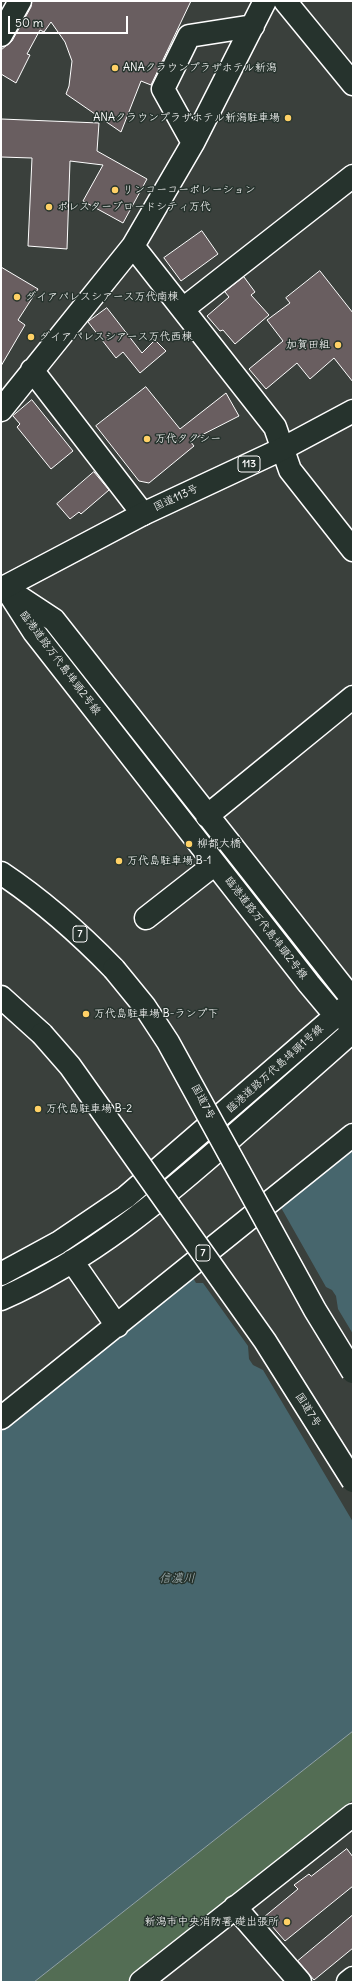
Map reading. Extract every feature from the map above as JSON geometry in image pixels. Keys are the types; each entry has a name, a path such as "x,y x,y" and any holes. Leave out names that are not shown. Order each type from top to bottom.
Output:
{"main road":[{"path":"1,35 20,1"},
{"path":"1,410 133,246 193,143 265,1"},
{"path":"285,1 353,84"},
{"path":"193,143 163,89 189,36 253,26"},
{"path":"183,309 353,176"},
{"path":"133,246 275,427 290,470 353,550"},
{"path":"32,370 143,514"},
{"name":"国道113号","path":"2,587 143,514 282,449 353,411"},
{"name":"臨港道路万代島埠頭2号線","path":"2,587 54,620 353,1000"},
{"name":"臨港道路万代島埠頭2号線","path":"2,587 34,632 215,864 344,1019"},
{"path":"207,816 353,697"},
{"path":"146,918 215,864"},
{"name":"国道7号","path":"1,873 43,902 82,936 114,969 145,1007 172,1048 315,1310 353,1372"},
{"name":"国道7号","path":"1,997 42,1034 70,1066 266,1341 353,1481"},
{"name":"臨港道路万代島埠頭1号線","path":"1,1274 65,1239 126,1197 344,1019 353,1000"},
{"name":"臨港道路万代島埠頭1号線","path":"1,1299 72,1261 131,1223 193,1172 353,1031"},
{"path":"1,1418 353,1135"},
{"path":"72,1261 117,1326"},
{"path":"141,1982 234,1907 353,1815"},
{"path":"234,1907 300,1982"},
{"path":"348,1982 353,1978"}],"green space":[{"path":"353,1731 353,1800 126,1982 34,1982"}],"water":[{"name":"信濃川","path":"353,1148 353,1731 34,1982 1,1982 1,1427"}],"pier":[{"path":"279,1204 326,1287 332,1290 336,1296 338,1309 353,1334 353,1522 263,1370 253,1365 249,1359 248,1346 203,1283 196,1283 191,1274"}],"building":[{"name":"ANAクラウンプラザホテル新潟","path":"32,1 191,1 151,85 141,81 121,132 66,94 69,86 72,61 65,42 51,22 44,32 40,30 27,54 30,55 16,83 1,74 1,50 12,41 31,7"},
{"path":"1,119 99,123 97,151 147,179 123,223 83,201 103,165 70,161 67,249 28,246 32,158 1,157"},
{"path":"202,231 218,254 181,281 164,258"},
{"path":"1,267 38,289 18,320 25,325 1,366"},
{"path":"320,271 353,313 353,382 334,358 310,379 297,363 266,389 249,369 283,341 267,320 290,303 286,298"},
{"path":"244,277 255,292 251,295 269,315 235,344 223,330 220,331 207,316 229,297 225,292"},
{"path":"107,308 142,353 155,340 166,351 140,373 123,352 116,358 88,322"},
{"name":"万代タクシー","path":"146,387 180,429 226,393 239,416 190,441 194,446 149,483 139,481 96,426"},
{"path":"32,400 73,451 51,469 17,427 20,424 13,416"},
{"path":"94,472 109,490 81,514 79,512 70,519 57,504"},
{"path":"347,1849 353,1857 353,1886 285,1941 264,1917 298,1889 294,1885 309,1874 311,1876"},
{"path":"353,1915 353,1948 314,1980 298,1961"}],"place":[{"name":"ANAクラウンプラザホテル新潟","path":"115,68"},
{"name":"ANAクラウンプラザホテル新潟駐車場","path":"288,118"},
{"name":"リンコーコーポレーション","path":"115,190"},
{"name":"ポレスターブロードシティ万代","path":"49,207"},
{"name":"ダイアパレスシアース万代南棟","path":"17,297"},
{"name":"ダイアパレスシアース万代西棟","path":"31,337"},
{"name":"加賀田組","path":"338,345"},
{"name":"万代タクシー","path":"147,439"},
{"name":"柳都大橋","path":"189,844"},
{"name":"万代島駐車場 B-1","path":"119,861"},
{"name":"万代島駐車場 B-ランプ下","path":"86,1014"},
{"name":"万代島駐車場 B-2","path":"38,1109"},
{"name":"新潟市中央消防署 礎出張所","path":"287,1922"}]}
